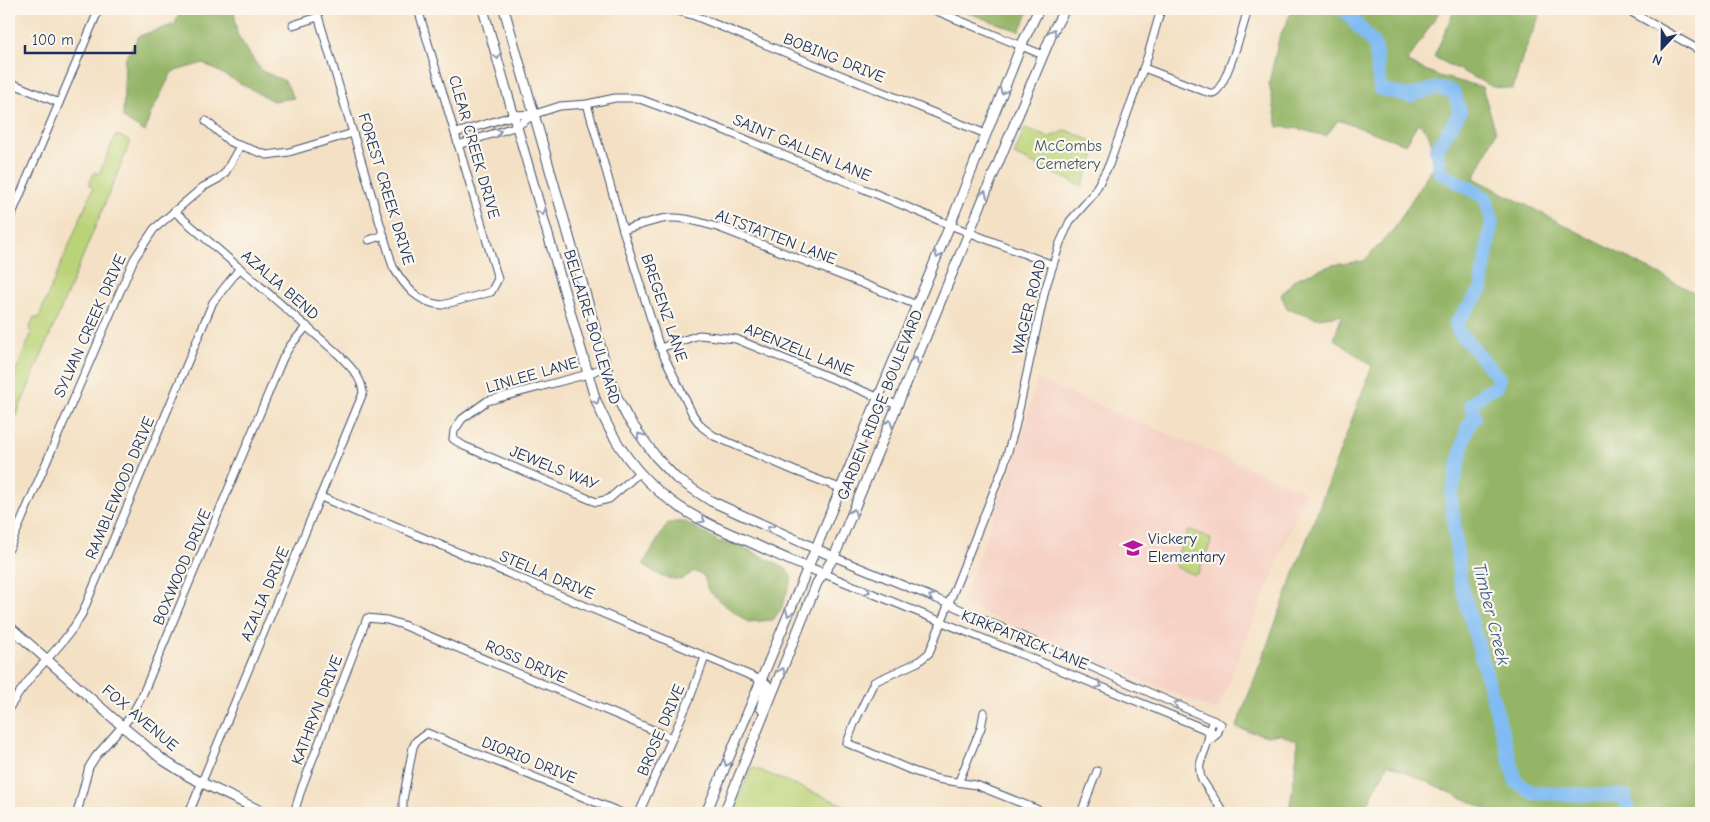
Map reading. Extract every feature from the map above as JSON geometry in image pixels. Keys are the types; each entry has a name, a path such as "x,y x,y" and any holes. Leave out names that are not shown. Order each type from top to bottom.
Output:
{"main road":[{"name":"BELLAIRE BOULEVARD","path":"483,9 518,126 594,398 610,432 640,472 671,501 728,533 822,574"},
{"name":"BELLAIRE BOULEVARD","path":"504,9 606,366 616,395 627,417 656,457 676,478 711,502 834,557"},
{"name":"GARDEN RIDGE BOULEVARD","path":"706,813 950,225 1021,46 1039,9"},
{"name":"GARDEN RIDGE BOULEVARD","path":"724,813 822,574 834,557 968,232 1054,29 1065,9"},
{"name":"FOX AVENUE","path":"9,626 163,760 201,783 265,813"},
{"path":"753,742 757,719 765,696 766,685 761,680"}],"street":[{"path":"9,221 99,9"},
{"name":"FOREST CREEK DRIVE","path":"316,9 393,267 404,286 422,299 442,305 490,292"},
{"name":"CLEAR CREEK DRIVE","path":"418,9 496,269 498,279 490,292"},
{"name":"BOBING DRIVE","path":"670,9 695,16 986,134"},
{"path":"932,9 1043,55"},
{"name":"WAGER ROAD","path":"959,781 937,779 913,771 847,743 874,682 918,662 929,653 1003,468 1015,428 1046,290 1060,242 1070,221 1092,196 1108,164 1144,68 1161,9"},
{"path":"1144,68 1212,94 1217,92 1226,77 1248,9"},
{"path":"1626,9 1701,51"},
{"path":"293,25 318,17"},
{"path":"9,82 59,103"},
{"name":"SAINT GALLEN LANE","path":"534,114 560,106 587,104 615,98 637,98 726,131 950,225 1053,265"},
{"name":"BREGENZ LANE","path":"587,104 623,230 660,348 693,415 702,427 714,436 840,488"},
{"path":"456,133 514,115 534,114"},
{"path":"458,145 518,126 534,114"},
{"path":"206,122 230,142 267,155 289,152 353,132"},
{"name":"SYLVAN CREEK DRIVE","path":"9,549 134,259 154,229 203,187 226,173 240,146"},
{"path":"9,195 18,199"},
{"name":"AZALIA BEND","path":"174,211 343,359 353,369 362,384"},
{"name":"ALTSTATTEN LANE","path":"623,230 669,218 699,222 720,228 917,305"},
{"path":"369,240 384,235"},
{"name":"RAMBLEWOOD DRIVE","path":"9,708 32,676 72,631 82,614 213,302 240,268"},
{"name":"BOXWOOD DRIVE","path":"77,813 90,767 96,756 131,716 142,696 284,358 290,346 307,326"},
{"name":"APENZELL LANE","path":"660,348 699,335 736,339 897,405"},
{"name":"LINLEE LANE","path":"453,439 454,430 462,419 487,401 588,374 606,366"},
{"name":"AZALIA DRIVE","path":"189,813 359,405 363,393 362,384"},
{"name":"JEWELS WAY","path":"453,439 464,446 596,502 609,499 640,472"},
{"name":"STELLA DRIVE","path":"321,497 370,518 386,522 761,680"},
{"name":"KIRKPATRICK LANE","path":"822,574 1217,734 1221,724 1213,720 949,604 834,557"},
{"name":"ROSS DRIVE","path":"367,618 387,620 403,625 672,738"},
{"name":"KATHRYN DRIVE","path":"294,813 367,618"},
{"name":"BROSE DRIVE","path":"639,813 706,658"},
{"path":"984,712 981,728 959,781 993,790 1046,813"},
{"path":"1213,720 1208,730 1207,743 1200,760 1200,775 1224,813"},
{"name":"DIORIO DRIVE","path":"403,813 403,800 413,747 416,741 427,733 622,813"},
{"path":"1207,743 1217,734"},
{"path":"1081,813 1097,771"}],"shaded area":[{"name":"Vickery Elementary","path":"1037,379 1306,492 1217,711 961,604 1017,454"}],"green space":[{"path":"181,9 234,9 237,34 253,59 262,71 285,81 294,98 273,101 203,63 172,72 150,115 145,132 123,118 125,59 139,36 175,24"},
{"path":"957,9 1030,9 1019,31"},
{"path":"1293,9 1441,9 1407,62 1439,76 1482,87 1496,132 1474,178 1701,296 1701,787 1692,813 1495,813 1388,764 1363,813 1289,813 1297,741 1279,734 1268,736 1236,728 1372,366 1334,339 1342,315 1317,318 1287,308 1281,295 1295,279 1332,265 1364,261 1394,229 1437,159 1428,133 1418,123 1405,144 1338,120 1326,136 1295,128 1278,127 1269,83 1279,38"},
{"path":"1455,9 1542,9 1522,58 1513,89 1493,87 1434,57"},
{"name":"McCombs Cemetery","path":"1025,128 1050,137 1066,130 1099,144 1082,186 1014,155"},
{"path":"116,135 131,141 9,433 9,388 32,332 29,330 34,317 38,319 93,188 89,185 94,172 99,174"},
{"path":"684,521 719,542 731,543 745,548 787,569 792,578 781,609 773,620 748,622 723,604 708,590 704,576 694,571 681,580 662,577 643,564 668,523"},
{"path":"1191,530 1210,538 1211,542 1198,573 1194,575 1176,567 1174,563 1187,532"},
{"path":"752,767 863,813 757,813 753,811 751,813 732,813"}],"waterway":[{"name":"Timber Creek","path":"1343,9 1375,45 1380,89 1409,96 1437,88 1454,92 1460,112 1436,150 1440,172 1486,198 1492,221 1482,289 1456,323 1458,331 1499,378 1496,387 1485,392 1471,404 1475,417 1467,428 1451,496 1460,580 1516,782 1533,793 1625,796 1627,813"}],"place":[{"name":"Vickery Elementary","path":"1133,548"}]}
